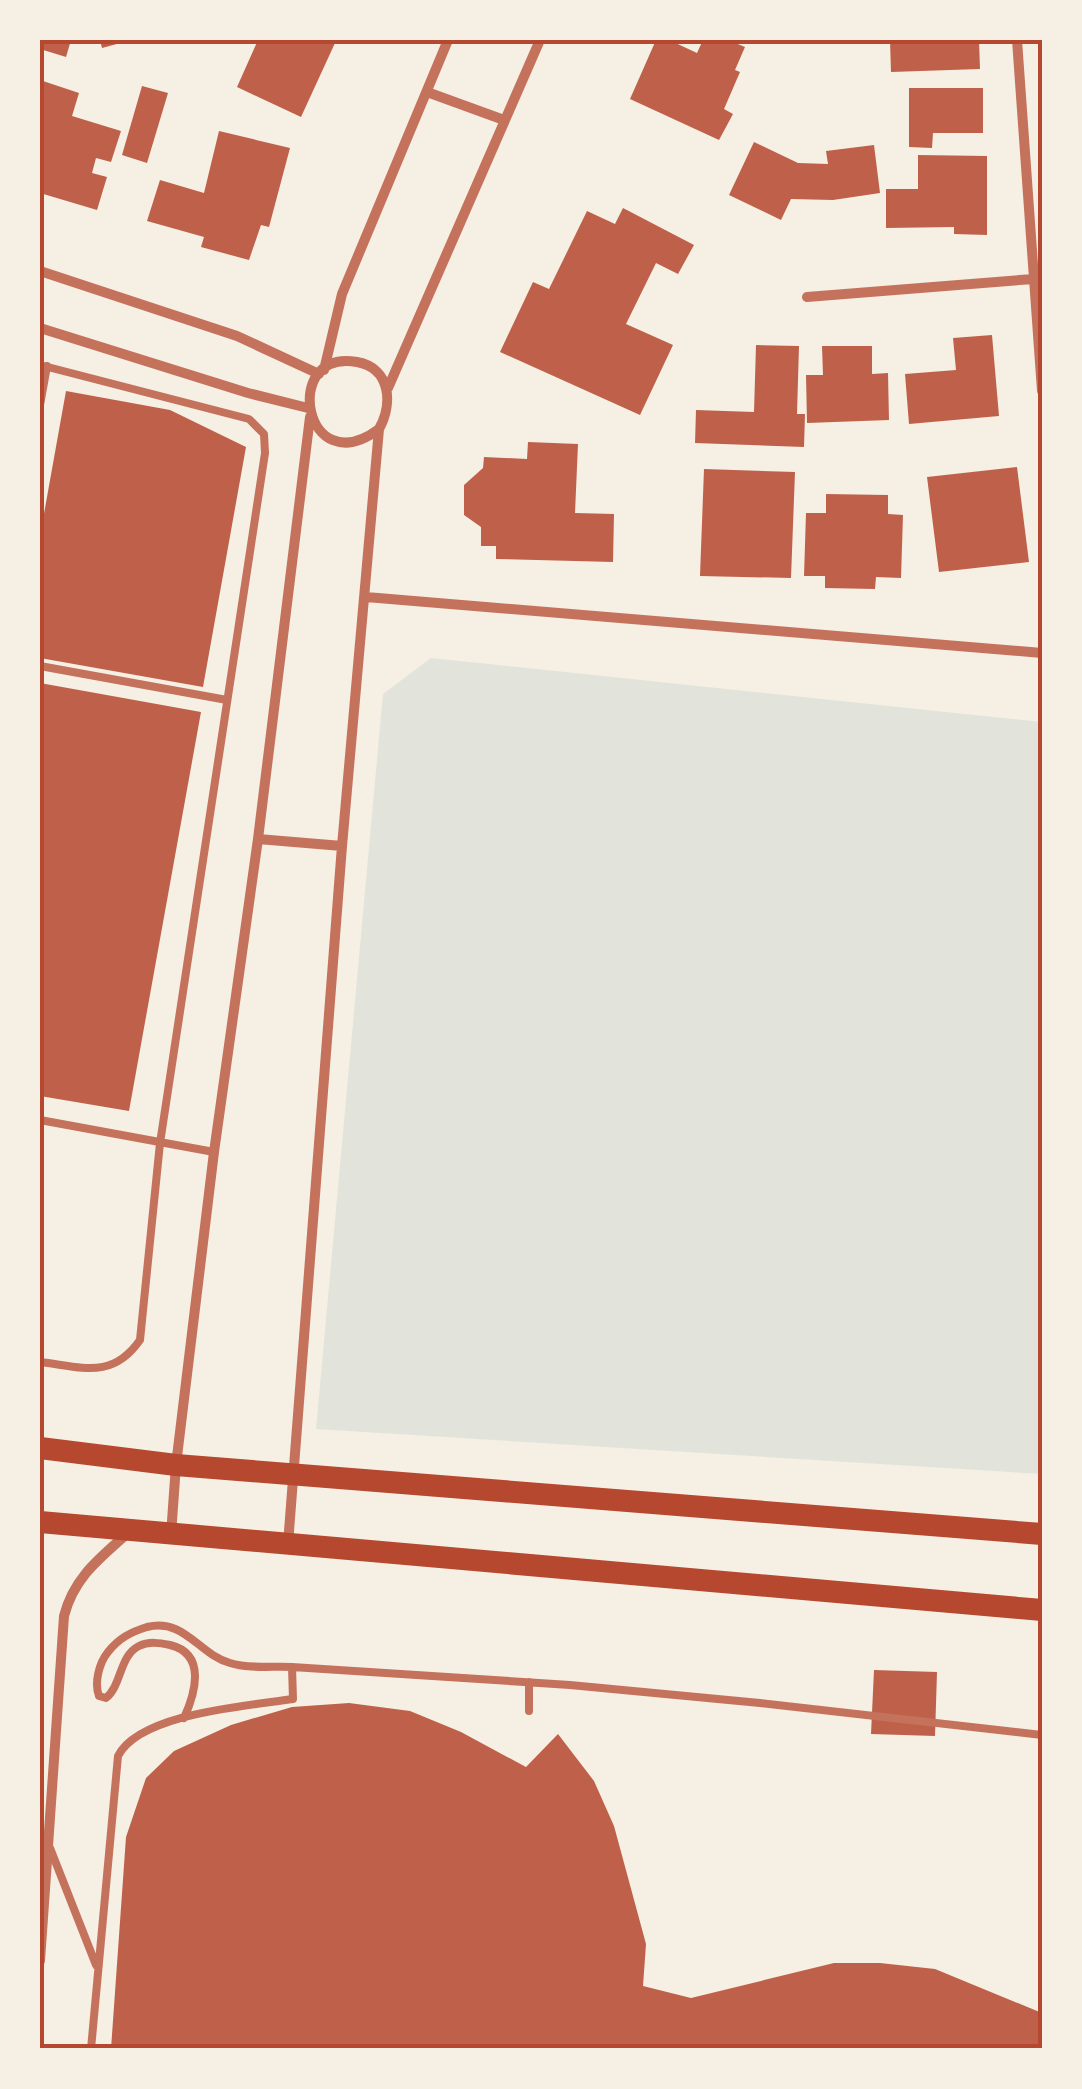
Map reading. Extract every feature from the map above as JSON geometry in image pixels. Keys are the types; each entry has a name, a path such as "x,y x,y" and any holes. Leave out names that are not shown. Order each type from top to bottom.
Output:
{"main road":[{"path":"40,1448 176,1465 1038,1534"},
{"path":"40,1522 1034,1610"}],"street":[{"path":"171,1534 214,1152 258,839 310,390 321,372 342,294 448,40"},
{"path":"288,1544 342,846 379,430 388,409 388,388 540,40"},
{"path":"1017,40 1036,231 1033,279 1042,391"},
{"path":"427,92 504,120"},
{"path":"40,271 237,336 321,372"},
{"path":"807,297 1033,279"},
{"path":"40,328 309,412 326,436 339,442 352,443 379,430"},
{"path":"321,372 336,364 361,362 372,368 388,388"},
{"path":"366,597 1042,653"},
{"path":"258,839 342,846"},
{"path":"40,1961 64,1616 69,1596 82,1574 130,1531"}],"lane":[{"path":"40,405 44,365 250,419 264,434 265,453 160,1143 140,1340 127,1358 101,1369 40,1362"},
{"path":"40,666 226,700"},
{"path":"40,1120 214,1152"},
{"path":"184,1718 194,1696 195,1669 189,1656 177,1647 156,1643 135,1648 124,1662 114,1690 106,1698 99,1696 96,1685 103,1660 119,1640 131,1632 169,1626 233,1664 529,1682 760,1702 1042,1735"},
{"path":"91,2049 118,1756 129,1742 148,1730 184,1718 293,1699 292,1667"},
{"path":"529,1682 529,1711"},
{"path":"49,1845 97,1969"}],"shaded area":[{"path":"431,658 1042,722 1042,1474 316,1429 383,694"}],"building":[{"path":"40,40 71,40 66,57 40,49"},
{"path":"100,40 128,40 128,41 102,48"},
{"path":"258,40 335,43 301,117 237,87"},
{"path":"656,40 669,40 697,53 703,40 728,40 745,47 735,70 740,72 724,109 733,114 719,140 630,99"},
{"path":"890,40 979,40 980,69 891,72"},
{"path":"40,80 79,93 72,116 121,131 111,162 96,158 92,173 107,177 97,210 40,193"},
{"path":"142,86 168,93 147,163 122,155"},
{"path":"909,88 983,88 983,133 933,133 932,148 909,147"},
{"path":"219,131 290,148 269,227 261,225 249,260 201,247 204,237 147,221 160,180 204,193"},
{"path":"754,142 798,163 828,164 826,151 874,145 880,193 833,200 791,199 781,220 729,195"},
{"path":"918,155 987,156 987,235 954,234 954,227 886,228 886,189 918,189"},
{"path":"623,208 694,245 678,274 656,263 626,324 673,345 640,415 500,352 533,282 549,289 587,211 615,224"},
{"path":"992,335 999,416 909,424 905,374 956,370 953,338"},
{"path":"756,345 799,346 797,414 805,414 804,447 695,443 696,410 754,412"},
{"path":"822,346 872,346 872,374 888,373 889,420 807,423 806,375 823,375"},
{"path":"66,391 170,410 246,447 203,687 40,658 40,536"},
{"path":"528,442 578,444 575,513 614,514 613,562 496,559 496,546 481,546 481,527 464,515 464,485 483,468 484,457 527,459"},
{"path":"1017,467 1029,562 939,572 927,477"},
{"path":"704,469 795,472 791,578 700,576"},
{"path":"826,494 888,495 888,514 903,515 901,578 876,577 875,589 825,588 825,576 804,576 806,513 826,513"},
{"path":"40,683 201,712 129,1111 40,1096"},
{"path":"874,1670 937,1672 935,1736 871,1734"},
{"path":"349,1703 410,1711 461,1732 526,1767 558,1734 594,1781 614,1826 646,1944 643,1986 691,1998 834,1963 935,1969 1042,2013 1042,2049 111,2049 126,1837 146,1778 174,1751 231,1725 292,1707"}]}
